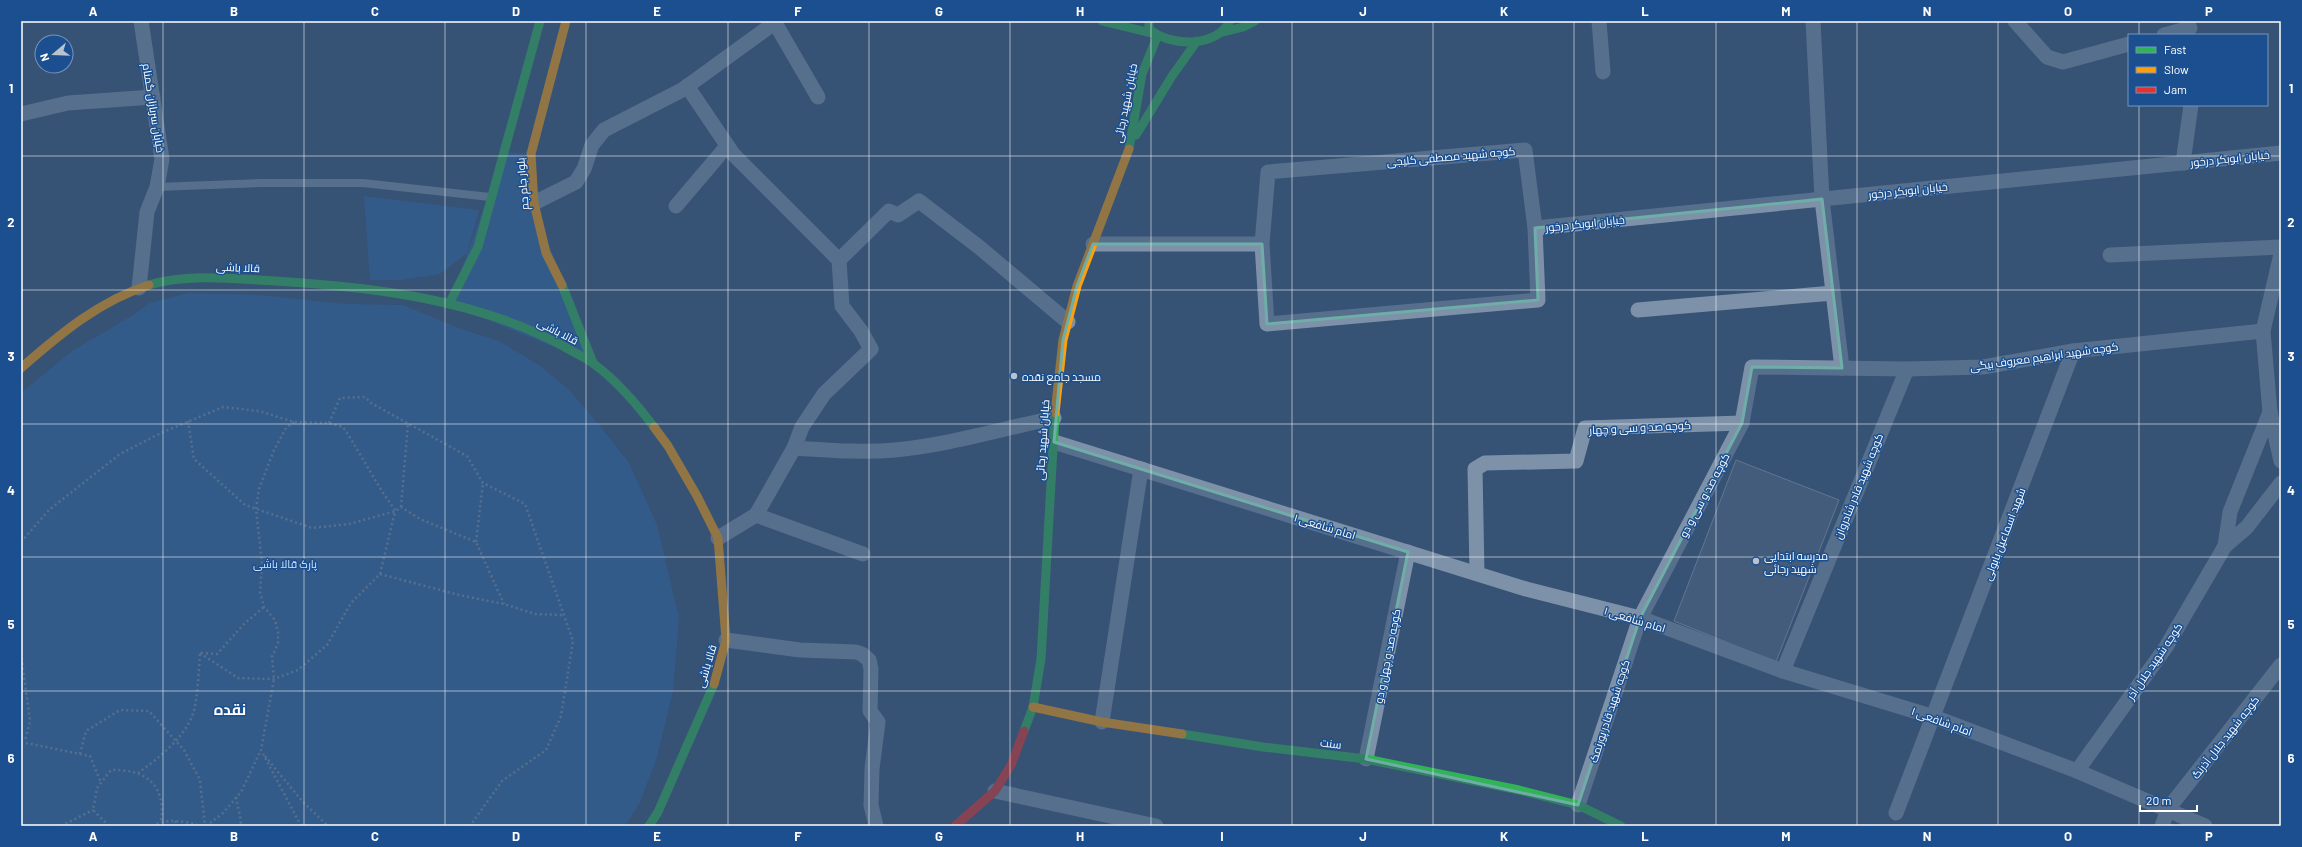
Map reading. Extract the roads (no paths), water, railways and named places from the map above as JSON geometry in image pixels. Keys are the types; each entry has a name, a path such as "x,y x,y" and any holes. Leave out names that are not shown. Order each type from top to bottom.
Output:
{"main road":[{"name":"بلوار جام جم","path":"449,304 478,247 493,198 540,21"},
{"name":"بلوار جام جم","path":"566,21 531,154 534,203 546,253 567,296 593,364"},
{"path":"1102,21 1184,42 1197,41 1243,27 1255,21"},
{"path":"1149,21 1148,26 1154,35"},
{"path":"1223,32 1229,26 1230,21"},
{"name":"خیابان شهید رجائی","path":"955,826 995,791 1011,765 1033,707 1041,659 1054,442 1054,418 1063,340 1077,286 1131,142 1142,74 1154,35"},
{"path":"1131,142 1172,76 1197,41"},
{"name":"قالا باشی","path":"21,368 62,332 104,304 139,288 161,280 240,279 343,285 449,304 501,318 544,336 593,364 631,397 668,446 697,496 718,538 726,640 713,687 658,812 649,826"},
{"name":"سنت","path":"1033,707 1102,722 1263,747 1366,759 1519,790 1578,805 1621,826"},
{"name":"خیابان شهید رجائی","path":"962,826 968,815"}],"street":[{"name":"خیابان سربازان گمنام","path":"139,288 147,212 157,187 162,159 141,21"},
{"path":"1599,21 1603,72"},
{"path":"1813,21 1822,199 1842,368"},
{"path":"2015,21 2047,57 2063,62 2128,44"},
{"path":"534,203 576,182 584,169 592,145 604,130 687,86 776,22 818,97"},
{"path":"2168,34 2191,28"},
{"path":"687,86 733,154 839,260 842,306 862,331 870,349 824,394 802,427 794,448 756,515 718,538"},
{"path":"21,114 68,103 153,97"},
{"path":"2183,163 2191,106"},
{"path":"676,206 727,146"},
{"name":"کوچه شهید مصطفی کلیجی","path":"1524,150 1535,228 1538,300 1267,324 1262,244 1268,172 1524,150"},
{"name":"خیابان ابوبکر درخور","path":"1535,228 2281,153"},
{"path":"839,260 889,211 898,215 918,201 979,247 1068,322"},
{"path":"1093,244 1262,244"},
{"path":"2110,255 2281,247"},
{"path":"2281,254 2263,332 2270,412 2281,461"},
{"path":"1638,310 1833,293"},
{"name":"کوچه شهید ابراهیم معروف بیگی","path":"1752,367 1907,369 1983,367 2073,351 2263,332"},
{"name":"شهید اسماعیل بابولی","path":"1896,814 2073,351"},
{"name":"کوچه صد و سی و دو","path":"1640,618 1742,422 1752,367"},
{"name":"کوچه شهید قادر شادروان","path":"1783,670 1907,369"},
{"path":"2225,546 2230,512 2270,412"},
{"path":"794,448 848,452 895,450 941,443 1054,418"},
{"name":"کوچه صد و سی و چهار","path":"1477,574 1475,469 1480,466 1485,464 1576,462 1585,428 1742,422"},
{"name":"امام شافعی ۱","path":"1054,442 1526,589 1640,618 1783,670 1934,717 2077,771 2206,826"},
{"path":"1102,722 1140,469"},
{"path":"2225,546 2247,527 2281,483"},
{"path":"756,515 863,554"},
{"name":"کوچه شهید جلال آذر","path":"2077,771 2166,646 2225,546"},
{"name":"کوچه صد و چهل و دو","path":"1366,759 1408,552"},
{"name":"کوچه شهید قادر پورنمک","path":"1578,805 1640,618"},
{"path":"726,640 800,650 856,652 862,654 869,660 871,669 870,711 878,722 872,769 871,804 876,826"},
{"name":"کوچه شهید جلال آذرنگ","path":"2162,826 2168,809 2281,665"},
{"path":"995,791 1156,826"}],"lane":[{"path":"157,187 260,182 363,184 493,198"}],"place":[{"name":"مسجد جامع نقده","path":"1014,376"},
{"name":"مدرسه ابتدایی شهید رجائی","path":"1756,561"}],"district":[{"name":"نقده","path":"230,709"}],"park label":[{"name":"پارک قالا باشی","path":"285,563"}]}
